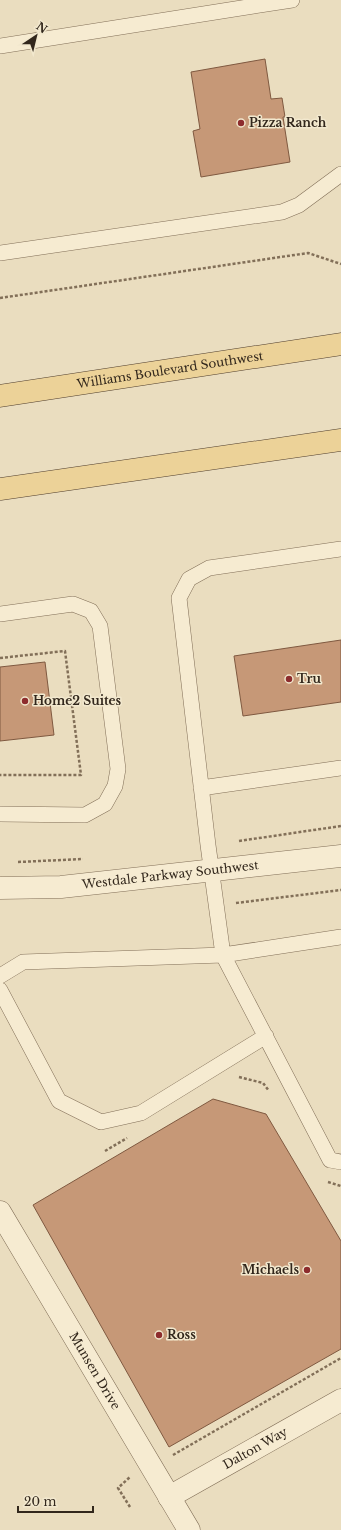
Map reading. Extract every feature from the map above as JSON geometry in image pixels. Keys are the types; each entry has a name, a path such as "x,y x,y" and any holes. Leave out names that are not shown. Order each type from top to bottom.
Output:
{"main road":[{"name":"Williams Boulevard Southwest","path":"0,396 341,344"},
{"path":"0,489 341,440"}],"street":[{"name":"Westdale Parkway Southwest","path":"0,888 61,887 341,856"},
{"name":"Munsen Drive","path":"0,1212 189,1530"},
{"name":"Dalton Way","path":"169,1497 341,1400"}],"lane":[{"path":"0,46 292,0"},
{"path":"0,253 282,212 299,205 341,174"},
{"path":"341,549 209,568 189,579 179,598 211,871 223,955 330,1160 341,1162"},
{"path":"0,614 73,604 91,611 100,626 118,769 115,786 105,804 85,815 0,814"},
{"path":"201,788 341,768"},
{"path":"0,976 23,962 223,955 341,937"},
{"path":"0,990 59,1101 101,1122 140,1113 266,1036"}],"path":[{"path":"0,298 308,253 341,264"},
{"path":"0,658 65,651 81,774 0,775"},
{"path":"208,845 341,826"},
{"path":"16,862 87,858"},
{"path":"216,905 341,890"},
{"path":"236,1076 264,1083 272,1096"},
{"path":"105,1151 132,1135"},
{"path":"326,1182 341,1186"},
{"path":"167,1458 341,1358"},
{"path":"130,1477 118,1488 130,1506"}],"building":[{"name":"Pizza Ranch","path":"265,59 271,99 282,98 285,117 283,117 290,162 201,177 193,131 200,129 191,72"},
{"name":"Tru","path":"341,640 341,702 243,716 234,656"},
{"name":"Home2 Suites","path":"45,662 54,735 0,741 0,667"},
{"path":"213,1099 266,1114 341,1241 341,1349 169,1447 33,1205"}],"place":[{"name":"Pizza Ranch","path":"241,123"},
{"name":"Tru","path":"289,679"},
{"name":"Home2 Suites","path":"25,701"},
{"name":"Michaels","path":"307,1270"},
{"name":"Ross","path":"159,1335"}]}
